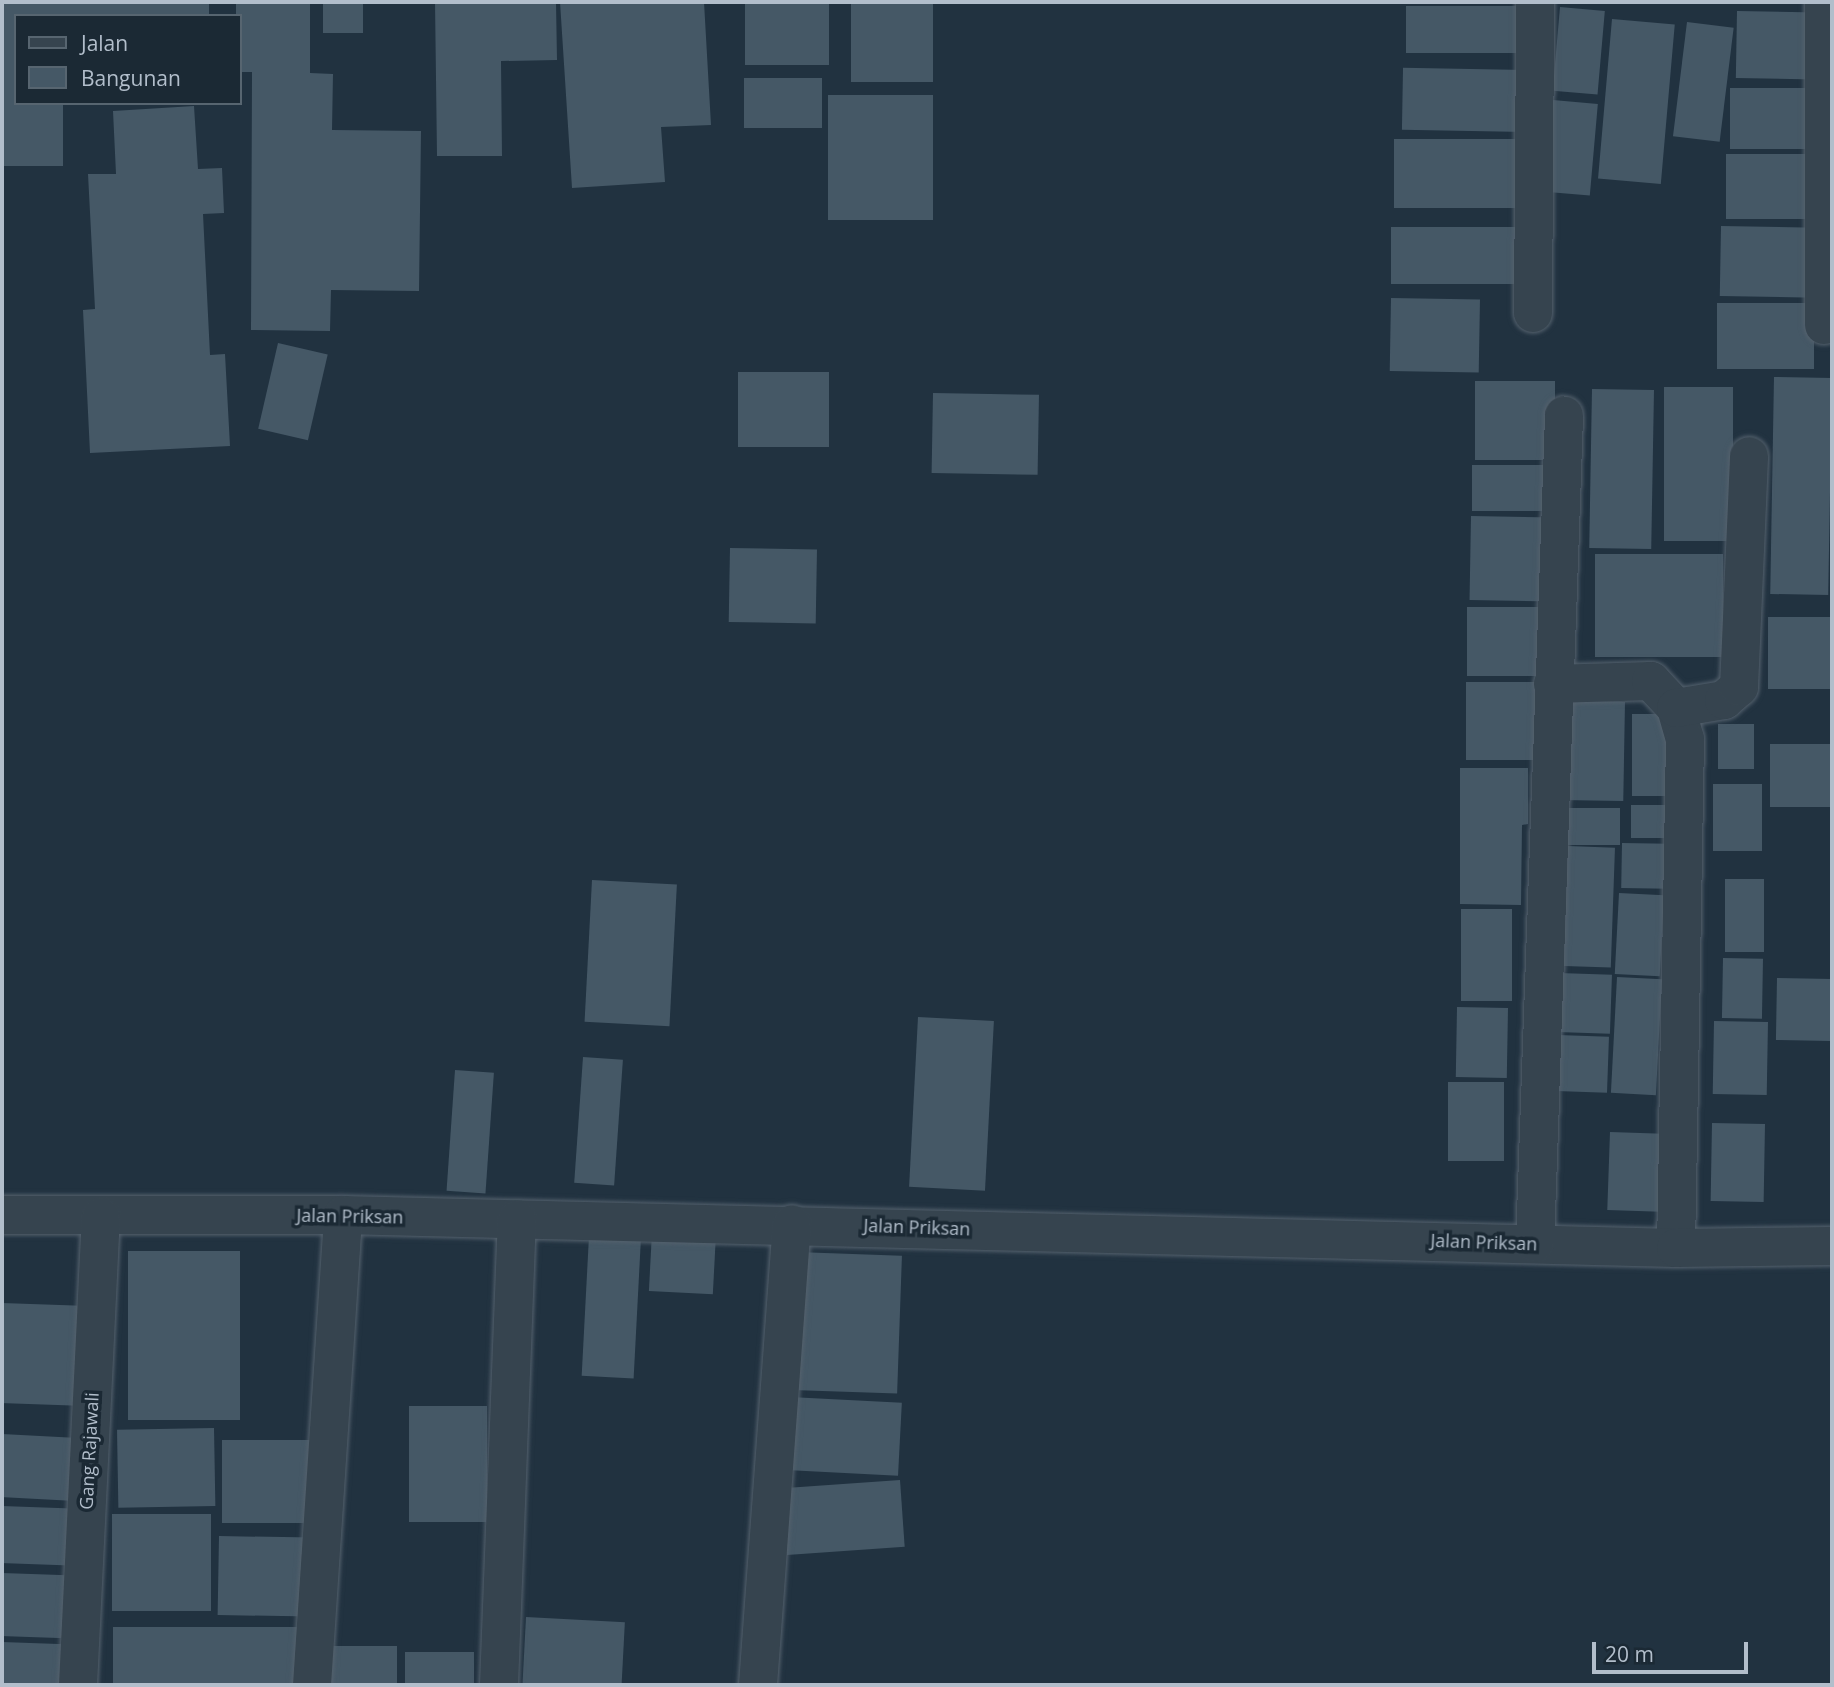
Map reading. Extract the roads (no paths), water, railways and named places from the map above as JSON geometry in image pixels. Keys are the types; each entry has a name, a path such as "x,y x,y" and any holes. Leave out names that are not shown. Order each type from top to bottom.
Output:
{"street":[{"path":"1533,313 1535,2"},
{"path":"1806,2 1832,3"},
{"path":"1824,2 1824,325"},
{"path":"1535,1244 1564,416"},
{"path":"1676,708 1724,700 1739,687 1749,456"},
{"path":"1553,684 1651,681 1676,708 1685,739 1676,1248"},
{"name":"Jalan Priksan","path":"2,1215 343,1215 792,1224 1676,1248 1832,1246"},
{"path":"312,1685 343,1215"},
{"name":"Gang Rajawali","path":"78,1685 101,1217"},
{"path":"499,1685 517,1219"},
{"path":"758,1685 792,1224"}]}
